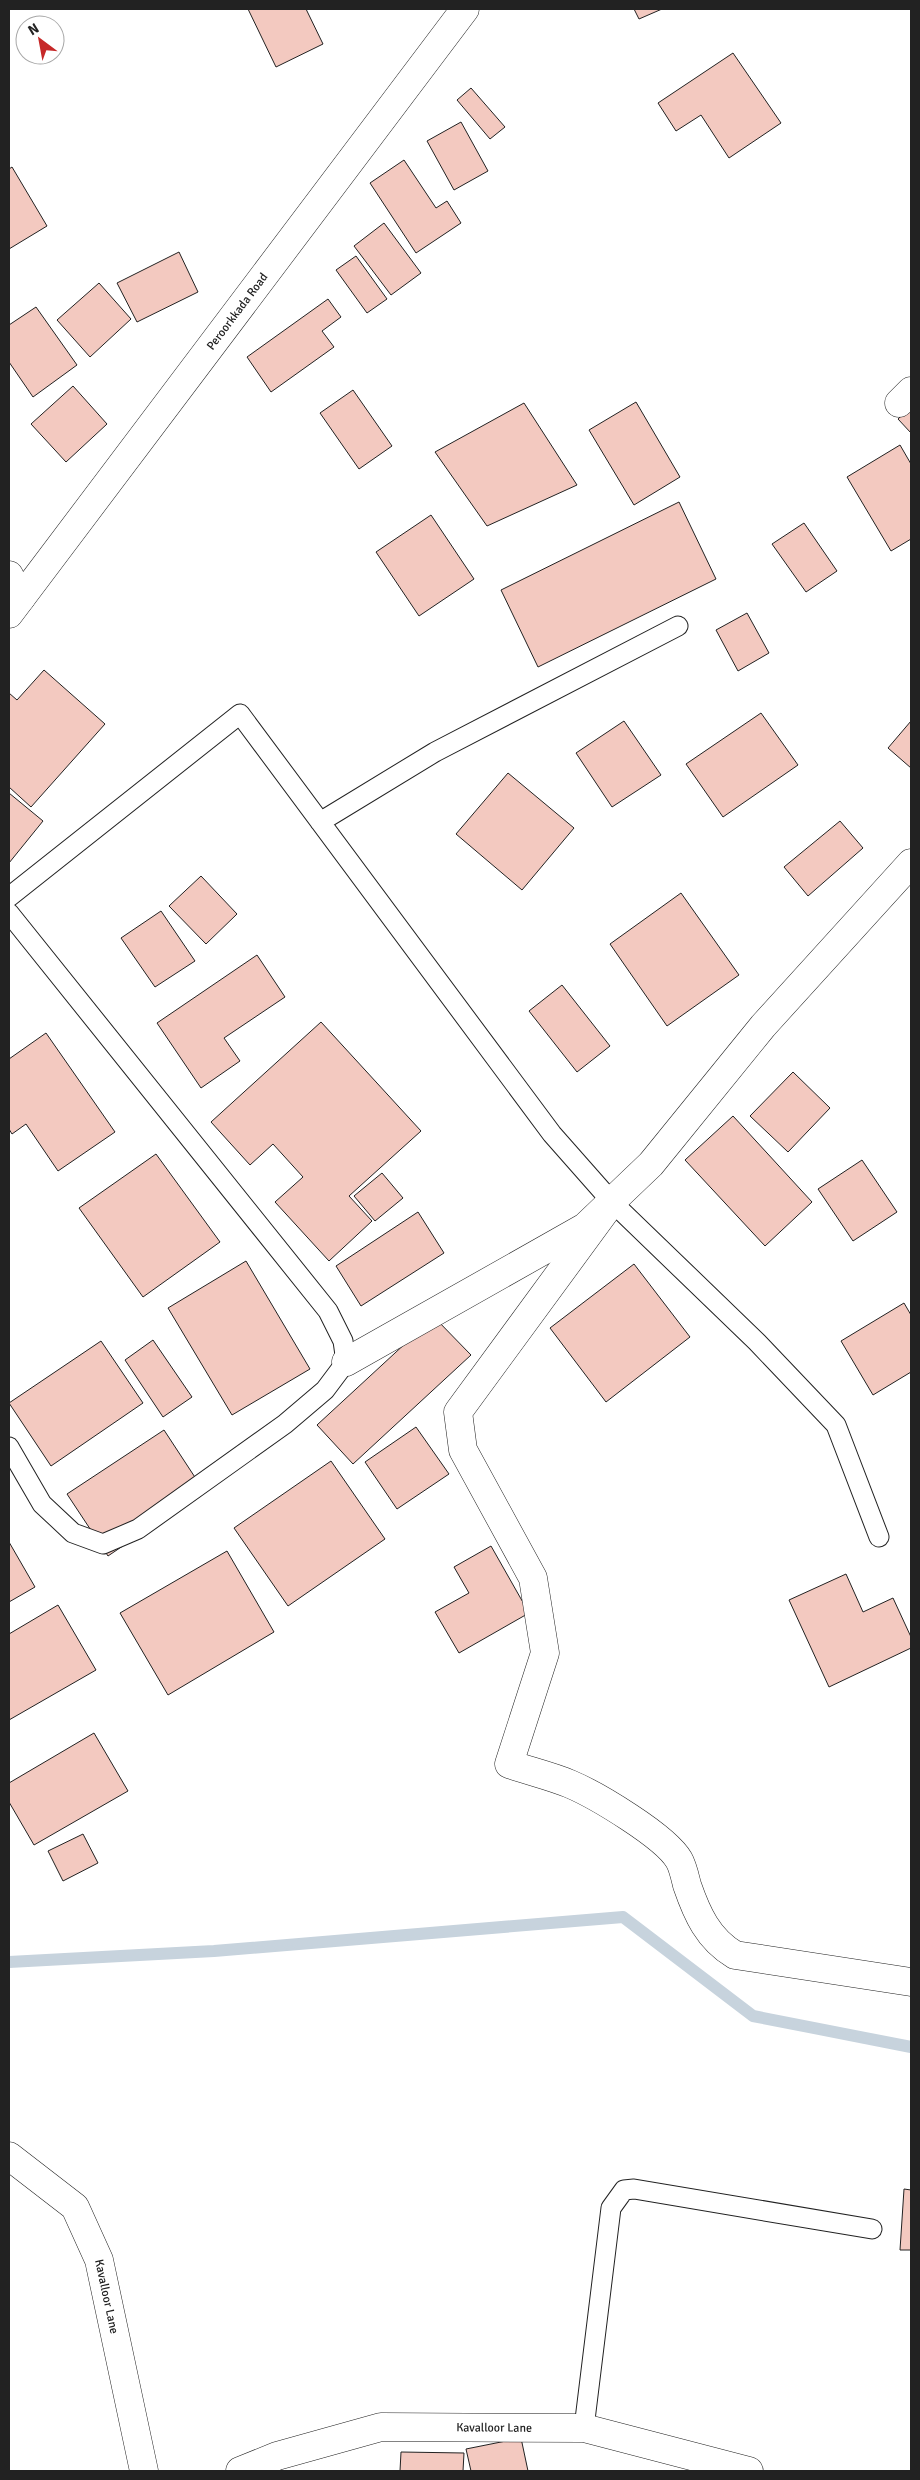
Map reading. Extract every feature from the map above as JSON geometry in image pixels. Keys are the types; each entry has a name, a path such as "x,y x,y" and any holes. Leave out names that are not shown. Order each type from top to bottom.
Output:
{"street":[{"name":"Peroorkkada Road","path":"13,596 465,9"},
{"path":"346,1362 585,1227 651,1164 763,1026 911,864"},
{"path":"612,1202 458,1412 462,1450 533,1578 545,1653 509,1764 571,1785 640,1825 664,1842 679,1860 692,1900 707,1931 720,1946 735,1955 911,1982"},
{"name":"Kavalloor Lane","path":"9,2156 75,2207 99,2260 144,2471"},
{"name":"Kavalloor Lane","path":"240,2471 277,2456 381,2427 584,2428 749,2471"}],"lane":[{"path":"320,822 435,752 678,626"},
{"path":"9,897 240,714 552,1134 612,1202 757,1342 836,1425 879,1537"},
{"path":"9,913 328,1312 343,1341 346,1362 325,1390 286,1424 138,1529 103,1544 73,1533 42,1504 9,1446"},
{"path":"584,2428 611,2208 624,2190 634,2189 872,2229"}],"building":[{"path":"248,9 306,9 323,44 276,67"},
{"path":"634,9 662,9 639,19"},
{"path":"733,53 781,123 729,158 701,115 676,131 658,103"},
{"path":"471,88 505,127 490,139 457,100"},
{"path":"461,122 488,171 454,190 427,141"},
{"path":"404,160 436,208 447,201 461,223 416,253 370,183"},
{"path":"12,167 47,226 9,249 9,169"},
{"path":"384,223 421,273 391,295 354,246"},
{"path":"179,252 198,292 137,322 117,283"},
{"path":"356,256 387,299 367,313 336,270"},
{"path":"99,283 131,319 90,357 57,320"},
{"path":"328,299 341,317 322,331 334,347 271,392 247,357"},
{"path":"36,307 77,365 33,397 9,362 9,325"},
{"path":"73,386 107,424 66,462 31,424"},
{"path":"353,390 392,446 359,469 320,413"},
{"path":"636,402 680,477 634,505 589,430"},
{"path":"524,403 577,485 487,526 435,452"},
{"path":"911,407 911,433 898,419"},
{"path":"900,445 911,464 911,539 891,551 847,477"},
{"path":"679,502 716,579 538,667 501,590"},
{"path":"431,515 474,579 419,616 376,552"},
{"path":"804,523 837,571 806,592 772,544"},
{"path":"747,613 769,653 738,671 716,630"},
{"path":"44,670 105,724 31,807 9,787 9,693 17,700"},
{"path":"761,713 798,765 723,817 686,764"},
{"path":"624,721 661,775 612,807 576,753"},
{"path":"911,721 911,768 888,748"},
{"path":"508,773 574,828 522,890 456,834"},
{"path":"9,793 43,821 9,863"},
{"path":"840,821 863,848 808,896 784,867"},
{"path":"201,876 237,914 206,944 169,906"},
{"path":"681,893 739,975 667,1026 610,944"},
{"path":"161,911 195,961 155,987 121,938"},
{"path":"257,955 285,997 224,1038 240,1061 201,1088 157,1023"},
{"path":"562,985 610,1046 577,1072 529,1011"},
{"path":"321,1022 421,1131 349,1196 372,1221 329,1261 275,1202 303,1177 273,1144 250,1165 211,1122"},
{"path":"46,1033 115,1132 58,1171 26,1124 12,1134 9,1129 9,1059"},
{"path":"793,1072 830,1108 788,1152 750,1116"},
{"path":"733,1116 812,1202 765,1246 685,1160"},
{"path":"156,1154 220,1242 143,1297 79,1208"},
{"path":"862,1160 897,1212 853,1241 818,1189"},
{"path":"382,1173 403,1198 375,1221 354,1196"},
{"path":"418,1212 444,1253 361,1306 336,1266"},
{"path":"246,1261 310,1369 232,1415 168,1308"},
{"path":"634,1264 690,1337 606,1402 550,1328"},
{"path":"904,1303 911,1315 911,1372 873,1395 841,1341"},
{"path":"434,1317 471,1355 353,1464 317,1425"},
{"path":"153,1340 192,1397 163,1417 125,1360"},
{"path":"101,1341 143,1403 51,1466 9,1403"},
{"path":"416,1427 449,1474 397,1509 365,1462"},
{"path":"164,1430 204,1491 108,1556 67,1494"},
{"path":"331,1461 385,1539 288,1606 234,1528"},
{"path":"9,1542 35,1587 9,1602"},
{"path":"491,1546 529,1613 459,1653 435,1612 469,1593 454,1567"},
{"path":"227,1551 274,1632 168,1695 120,1613"},
{"path":"846,1574 863,1612 893,1598 911,1637 911,1648 829,1687 789,1600"},
{"path":"58,1605 96,1670 9,1720 9,1634"},
{"path":"94,1733 128,1791 34,1845 9,1802 9,1783"},
{"path":"83,1834 98,1863 63,1881 48,1851"},
{"path":"904,2189 911,2190 911,2250 900,2250"},
{"path":"521,2438 528,2471 471,2471 466,2449"},
{"path":"401,2452 464,2453 463,2471 400,2471"}],"waterway":[{"path":"9,1962 214,1951 623,1917 753,2016 911,2047"}]}
